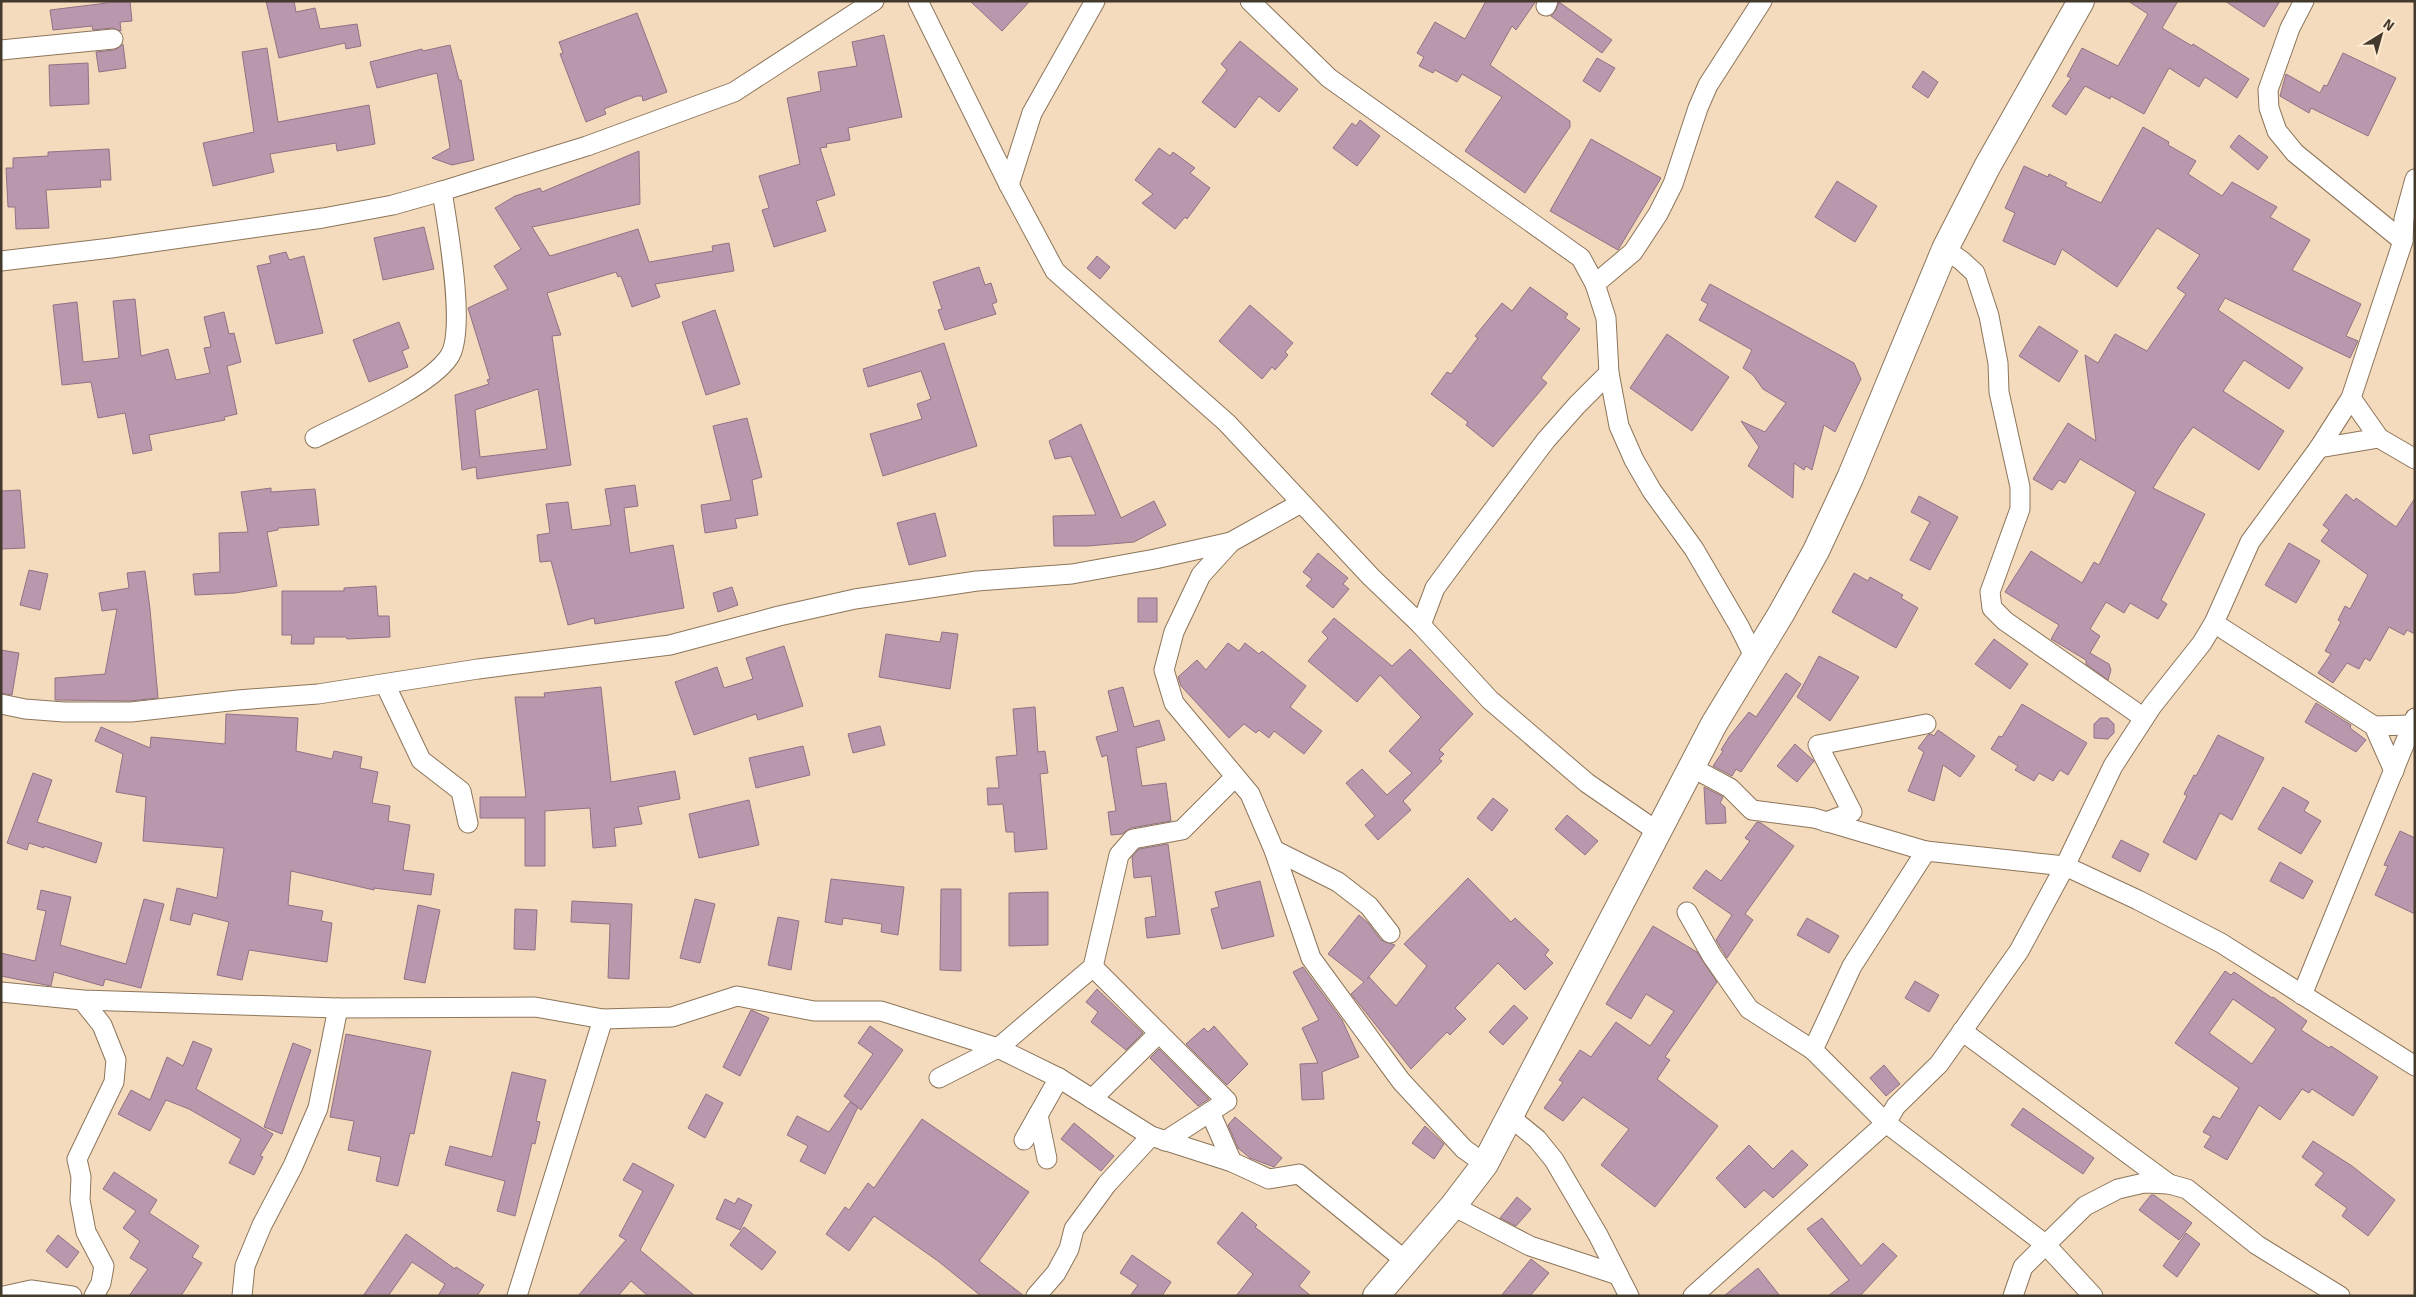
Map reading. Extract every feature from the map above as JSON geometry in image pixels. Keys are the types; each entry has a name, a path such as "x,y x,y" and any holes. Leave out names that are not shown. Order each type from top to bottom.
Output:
{"street":[{"path":"1,261 111,248 323,218 393,205 442,191 587,146 734,92 874,1"},
{"path":"918,1 1009,185 1055,271 1226,423 1371,577 1421,625 1497,706 1587,783 1658,832"},
{"path":"1009,185 1032,113 1095,1"},
{"path":"1250,1 1329,78 1581,258 1595,284 1606,318 1609,373 1619,426 1634,460 1652,491 1694,549 1739,626 1754,656"},
{"path":"1595,284 1633,252 1658,214 1673,184 1698,108 1708,85 1762,1"},
{"path":"1376,1296 1407,1262 1485,1164 1691,767 1816,551 1847,486 1945,249 1988,168 2082,1"},
{"path":"2304,1 2290,28 2268,90 2269,108 2277,131 2294,153 2403,241"},
{"path":"1,50 113,39"},
{"path":"1693,1296 1886,1122 1896,1106 1939,1064 2019,951 2065,866 2112,766 2144,718 2202,643 2214,623 2250,542 2319,448 2351,398 2403,241 2409,220 2415,179"},
{"path":"315,438 411,388 437,372 450,355 456,324 454,274 442,191"},
{"path":"1945,249 1962,261 1975,274 1989,316 1998,363 1999,392 2020,487 2020,509 1990,592 1992,608 2001,618 2144,718"},
{"path":"1421,625 1428,603 1440,581 1546,440 1609,373"},
{"path":"2351,398 2379,438 2415,458"},
{"path":"2319,448 2379,438"},
{"path":"1,704 25,709 54,711 131,712 238,700 318,694 487,668 670,645 856,599 977,581 1072,574 1155,559 1230,542 1301,503"},
{"path":"1230,542 1201,575 1174,632 1164,670 1174,703 1250,794 1274,850 1311,958 1401,1081 1464,1149 1485,1164"},
{"path":"2214,623 2374,726 2394,771"},
{"path":"385,684 421,760 461,791 468,823"},
{"path":"2302,995 2413,721 2374,726"},
{"path":"1826,822 1852,812 1818,746 1926,724"},
{"path":"1691,767 1730,788 1752,810 1826,822 1926,851 2065,866 2138,900 2221,943 2415,1066"},
{"path":"939,1078 998,1048 1093,967 1119,855 1133,839 1182,830 1235,777"},
{"path":"1274,850 1338,882 1369,906 1390,932"},
{"path":"1812,1050 1852,966 1926,851"},
{"path":"1687,912 1712,956 1749,1009 1812,1050 1886,1122 2044,1244 2093,1296"},
{"path":"1036,1296 1056,1272 1069,1249 1074,1229 1107,1184 1158,1138 1210,1112 1227,1101 1093,967"},
{"path":"1,992 82,1000 338,1008 535,1006 602,1019 672,1017 737,996 814,1011 881,1011 998,1048 1059,1078 1158,1138 1232,1162 1270,1179 1299,1174 1407,1262"},
{"path":"82,1000 102,1025 116,1060 114,1082 77,1159 80,1177 80,1200 86,1232 104,1266 101,1283 94,1296"},
{"path":"242,1296 244,1266 262,1225 293,1166 318,1108 338,1008"},
{"path":"517,1296 602,1019"},
{"path":"1962,1031 2169,1184"},
{"path":"1092,1099 1159,1033"},
{"path":"1024,1140 1059,1078"},
{"path":"1210,1112 1232,1162"},
{"path":"1038,1115 1047,1159"},
{"path":"1510,1117 1537,1140 1554,1160 1598,1235 1629,1296"},
{"path":"2013,1296 2023,1267 2044,1244 2085,1206 2118,1188 2144,1184 2169,1184 2187,1189 2257,1245 2340,1296"},
{"path":"1453,1206 1530,1246 1618,1275"},
{"path":"4,1296 31,1290 72,1296"}],"building":[{"path":"107,1 130,1 132,21 120,22 121,31 112,28 93,30 92,26 53,30 50,10 107,3"},
{"path":"266,1 294,1 296,12 315,8 320,29 357,24 361,46 346,49 345,43 279,58"},
{"path":"970,1 1030,1 1002,31"},
{"path":"1486,1 1536,1 1516,30 1512,26 1490,65 1570,121 1570,127 1525,193 1465,151 1502,97 1462,74 1457,82 1435,70 1433,73 1419,66 1424,57 1417,53 1435,22 1465,39"},
{"path":"2128,1 2178,1 2162,28 2192,46 2193,44 2249,79 2237,98 2205,77 2199,87 2169,68 2144,114 2111,96 2110,99 2085,86 2066,115 2052,106 2071,78 2067,76 2082,48 2118,66 2148,14"},
{"path":"2225,1 2280,1 2264,27"},
{"path":"1559,2 1612,40 1602,53 1551,16"},
{"path":"637,13 667,92 643,101 642,96 637,96 604,109 606,114 586,122 560,54 563,53 559,42"},
{"path":"884,35 902,117 848,128 850,140 826,144 827,147 820,148 835,195 816,201 826,231 774,247 762,210 769,208 759,176 800,164 787,98 821,91 818,72 857,66 852,42"},
{"path":"1240,41 1298,89 1279,112 1259,96 1235,128 1202,102 1227,70 1221,64"},
{"path":"123,44 126,68 99,72 96,52 115,50"},
{"path":"450,45 459,80 461,80 474,160 452,165 432,158 450,148 437,73 377,88 370,62 422,49 423,51"},
{"path":"267,48 278,122 369,105 375,144 337,151 336,143 270,154 274,172 213,186 203,143 254,132 242,52"},
{"path":"2343,53 2396,78 2368,136 2311,108 2309,113 2280,96 2286,74 2320,93 2324,85 2327,86"},
{"path":"1597,58 1615,68 1600,92 1583,81"},
{"path":"88,63 89,104 50,106 49,65"},
{"path":"1923,71 1938,82 1928,98 1912,87"},
{"path":"1360,120 1380,136 1357,166 1333,148 1352,123 1356,126"},
{"path":"2143,127 2169,142 2168,145 2196,161 2188,174 2222,196 2232,182 2277,207 2270,217 2310,240 2292,270 2361,304 2346,336 2358,341 2350,358 2225,298 2218,310 2303,368 2289,389 2244,360 2223,391 2284,431 2259,470 2193,427 2180,445 2153,488 2205,514 2161,600 2167,604 2158,619 2130,603 2124,613 2106,602 2090,629 2100,636 2090,653 2109,664 2111,670 2108,680 2086,664 2086,660 2051,639 2059,625 2005,592 2031,551 2082,583 2094,562 2099,565 2136,492 2080,459 2065,483 2059,480 2052,490 2033,479 2068,423 2096,441 2085,355 2098,363 2115,334 2147,351 2186,294 2177,288 2200,255 2157,228 2117,287 2062,249 2055,265 2003,241 2015,213 2005,208 2024,166 2048,177 2049,174 2067,183 2065,186 2101,203"},
{"path":"2239,135 2268,157 2258,170 2230,147"},
{"path":"1591,139 1661,178 1618,250 1550,211"},
{"path":"1159,148 1170,156 1173,152 1195,168 1190,173 1210,188 1187,219 1185,217 1175,229 1142,203 1153,194 1135,180"},
{"path":"109,149 111,180 100,180 101,187 46,190 49,228 16,229 15,207 8,207 6,168 13,168 13,158 48,156 48,152"},
{"path":"639,151 640,204 532,227 550,256 638,229 649,262 713,251 712,246 729,243 734,271 655,284 660,297 632,307 621,276 618,277 616,272 547,293 561,335 552,336 571,465 477,479 476,467 462,470 455,395 489,384 487,380 490,379 468,308 508,289 494,266 521,249 495,208 515,196 540,188 542,192","holes":["538,389 547,449 480,457 475,410"]},
{"path":"1837,181 1877,206 1855,242 1815,217"},
{"path":"424,227 434,269 383,280 374,238"},
{"path":"286,252 289,260 304,256 323,333 276,344 257,266 271,263 269,256"},
{"path":"1097,256 1110,267 1100,279 1087,268"},
{"path":"979,267 985,285 991,283 997,302 992,304 996,314 945,330 938,310 942,309 933,282"},
{"path":"1710,284 1854,363 1861,379 1835,432 1824,425 1812,470 1806,466 1804,470 1794,463 1793,498 1748,466 1759,447 1741,421 1765,432 1786,403 1763,389 1753,375 1743,368 1752,350 1699,320 1708,304 1701,300"},
{"path":"1530,287 1568,314 1565,318 1580,329 1541,378 1547,383 1493,447 1466,425 1468,422 1431,394 1447,372 1451,374 1478,338 1475,336 1502,303 1512,311"},
{"path":"135,299 141,356 168,349 176,380 210,373 204,348 211,347 204,317 224,312 229,334 234,333 241,362 227,366 237,414 224,417 225,420 149,435 152,450 133,454 125,413 98,418 91,382 62,385 53,305 77,302 83,362 119,358 113,301"},
{"path":"1250,305 1293,343 1285,352 1288,355 1275,370 1272,367 1262,379 1219,341"},
{"path":"715,310 740,384 706,395 682,322"},
{"path":"399,322 409,348 402,351 408,367 369,382 353,340"},
{"path":"2039,326 2078,351 2059,382 2019,356"},
{"path":"1667,334 1729,377 1692,431 1630,388"},
{"path":"944,343 977,446 883,476 870,434 922,419 917,404 931,399 921,371 868,387 863,369"},
{"path":"747,418 762,477 752,480 758,515 735,519 737,528 705,533 701,505 731,500 713,426"},
{"path":"1081,424 1121,518 1154,501 1166,525 1134,542 1088,546 1054,546 1053,516 1096,515 1071,456 1055,459 1049,441"},
{"path":"635,485 638,506 624,508 630,553 673,545 684,608 595,624 594,618 568,625 551,561 540,562 537,535 550,533 546,504 568,502 572,530 611,525 605,489"},
{"path":"271,488 271,492 315,489 319,525 278,528 278,530 267,532 277,586 235,593 195,595 193,574 220,572 219,533 248,532 241,492"},
{"path":"20,490 25,548 1,549 1,491"},
{"path":"2346,494 2354,501 2356,498 2396,527 2415,498 2415,634 2407,630 2404,635 2389,627 2370,661 2365,658 2359,669 2347,663 2333,683 2318,673 2331,654 2325,651 2341,622 2338,620 2345,606 2350,609 2368,575 2321,541 2329,530 2323,525"},
{"path":"1919,496 1958,517 1930,570 1910,560 1930,522 1911,512"},
{"path":"935,513 946,556 909,565 897,523"},
{"path":"2289,543 2320,561 2296,603 2265,585"},
{"path":"1318,553 1348,578 1343,584 1349,589 1333,608 1306,586 1312,579 1303,572"},
{"path":"29,570 48,574 40,610 20,605"},
{"path":"145,571 158,698 130,701 55,700 55,678 105,674 117,609 102,611 99,593 129,588 127,573"},
{"path":"1854,573 1868,581 1870,577 1903,595 1901,598 1918,608 1896,648 1832,612"},
{"path":"376,586 378,616 389,616 390,637 347,639 346,637 314,637 314,644 291,644 292,635 282,635 282,591 344,591 344,588"},
{"path":"732,587 738,605 718,612 713,593"},
{"path":"1138,598 1157,598 1157,622 1138,622"},
{"path":"1334,618 1392,666 1410,649 1473,714 1439,750 1444,754 1439,759 1442,761 1403,801 1411,810 1378,840 1365,825 1375,816 1346,783 1362,769 1387,795 1412,773 1389,751 1421,717 1380,675 1357,702 1308,661 1328,638 1322,632"},
{"path":"942,632 958,634 950,689 879,677 886,634 940,642"},
{"path":"1994,639 2028,664 2010,689 1975,664"},
{"path":"1228,643 1239,651 1245,643 1259,654 1262,651 1306,686 1290,707 1322,731 1304,754 1274,731 1269,738 1259,730 1256,733 1244,724 1229,738 1181,686 1178,677 1197,660 1206,670"},
{"path":"784,646 803,706 758,720 756,714 694,735 675,682 717,667 724,688 753,679 746,658"},
{"path":"1,650 19,653 12,695 1,693"},
{"path":"1819,656 1859,677 1830,721 1797,697"},
{"path":"1786,673 1801,684 1741,772 1736,769 1732,776 1713,766 1723,751 1721,750 1729,737 1749,712 1756,717"},
{"path":"601,687 611,782 675,771 680,799 638,807 642,824 614,828 616,846 593,848 590,808 545,811 545,866 525,866 525,818 480,818 480,797 526,797 515,697 545,697 544,693"},
{"path":"1123,687 1134,727 1159,720 1165,740 1136,748 1142,786 1166,783 1171,821 1131,828 1122,834 1111,835 1108,812 1116,811 1107,755 1102,757 1096,737 1118,731 1108,691"},
{"path":"2316,703 2351,725 2350,728 2366,740 2356,752 2305,722"},
{"path":"2022,704 2087,743 2068,775 2060,770 2053,781 2039,773 2034,781 2015,770 2018,766 1991,749 1999,736 2002,737"},
{"path":"1035,707 1038,752 1045,751 1048,773 1040,774 1047,849 1015,852 1014,832 1006,832 1003,804 988,805 987,788 999,788 996,757 1017,755 1013,709"},
{"path":"226,714 298,718 296,751 332,759 334,751 362,757 360,768 378,772 372,803 390,806 388,821 410,825 403,870 434,874 431,895 374,888 374,890 291,871 288,905 323,911 321,921 332,923 327,962 249,950 242,980 217,975 229,922 193,913 190,925 170,920 177,888 217,898 224,848 143,841 146,797 116,792 123,754 95,741 101,727 150,748 151,737 225,744"},
{"path":"2100,718 2108,718 2114,724 2114,733 2108,739 2094,738 2094,724"},
{"path":"880,726 885,745 853,753 848,734"},
{"path":"1938,730 1975,756 1960,777 1943,765 1934,801 1908,791 1924,752 1918,748 1928,735 1934,736"},
{"path":"2218,735 2264,758 2232,820 2220,813 2196,860 2163,842 2187,796 2184,794"},
{"path":"1795,744 1814,761 1797,782 1777,766"},
{"path":"803,746 810,775 756,788 749,758"},
{"path":"33,773 52,780 37,822 102,843 96,863 44,846 44,848 29,843 27,850 7,843"},
{"path":"1704,787 1723,797 1720,803 1725,807 1726,823 1706,824"},
{"path":"2283,787 2309,802 2304,811 2321,821 2301,854 2258,829"},
{"path":"1493,798 1508,810 1492,831 1477,818"},
{"path":"749,800 759,845 699,858 689,814"},
{"path":"1567,815 1598,841 1585,855 1555,829"},
{"path":"1757,822 1794,846 1745,914 1753,920 1727,958 1716,940 1732,915 1693,888 1706,870 1721,881 1750,841 1745,838"},
{"path":"2400,831 2415,838 2415,914 2375,895 2388,866 2384,865"},
{"path":"2121,840 2149,854 2140,872 2112,857"},
{"path":"1168,844 1180,934 1147,938 1145,918 1156,916 1151,876 1134,878 1132,857 1139,849"},
{"path":"2280,862 2313,881 2303,899 2270,881"},
{"path":"1468,878 1511,922 1515,918 1549,950 1545,955 1553,963 1525,990 1498,963 1455,1008 1466,1019 1450,1035 1447,1032 1411,1069 1351,994 1364,982 1328,954 1359,915 1381,940 1395,945 1367,979 1369,977 1396,1006 1427,966 1404,944"},
{"path":"831,879 904,887 898,935 881,932 882,924 843,918 842,925 825,922"},
{"path":"1260,881 1274,936 1222,949 1211,909 1219,907 1215,892"},
{"path":"941,889 961,889 961,971 940,970"},
{"path":"41,890 71,897 60,945 126,964 144,899 164,904 141,988 105,979 103,986 54,972 51,986 1,976 1,953 35,961 46,911 37,909"},
{"path":"1048,892 1048,945 1009,946 1009,893"},
{"path":"695,899 715,904 700,963 680,958"},
{"path":"572,901 632,904 629,979 608,978 610,924 571,922"},
{"path":"418,905 440,910 425,983 404,979"},
{"path":"515,909 537,910 535,950 514,949"},
{"path":"778,917 799,921 791,970 768,965"},
{"path":"1807,918 1839,936 1829,953 1797,935"},
{"path":"1653,926 1697,952 1717,982 1665,1057 1670,1060 1657,1079 1718,1126 1655,1207 1601,1165 1629,1129 1583,1097 1563,1121 1544,1108 1563,1082 1559,1080 1580,1050 1591,1057 1616,1022 1650,1046 1674,1011 1646,994 1631,1019 1606,1004"},
{"path":"1303,967 1342,1020 1359,1057 1322,1072 1324,1099 1302,1100 1300,1064 1318,1063 1302,1028 1319,1020 1293,972"},
{"path":"2225,971 2231,975 2234,972 2307,1021 2301,1030 2329,1048 2331,1046 2378,1077 2353,1116 2312,1089 2309,1093 2302,1089 2280,1120 2259,1105 2227,1160 2204,1147 2211,1136 2203,1132 2213,1116 2220,1119 2239,1088 2175,1043","holes":["2233,999 2276,1029 2252,1064 2209,1033"]},
{"path":"1915,981 1939,995 1929,1012 1905,998"},
{"path":"1097,989 1143,1033 1126,1050 1091,1022 1098,1012 1086,1002"},
{"path":"1514,1005 1528,1018 1503,1045 1489,1032"},
{"path":"751,1010 769,1018 740,1076 723,1067"},
{"path":"870,1026 903,1050 861,1110 844,1096 873,1054 858,1043"},
{"path":"1214,1026 1248,1064 1227,1085 1186,1044 1204,1028 1208,1032"},
{"path":"346,1034 431,1051 414,1134 410,1133 398,1186 376,1181 381,1157 348,1150 354,1121 330,1117"},
{"path":"193,1041 212,1049 196,1089 273,1134 260,1156 263,1157 254,1175 229,1163 241,1139 189,1109 166,1100 150,1131 118,1114 131,1090 150,1100 167,1057 183,1066"},
{"path":"293,1043 311,1050 282,1134 264,1127"},
{"path":"1159,1049 1209,1099 1198,1106 1150,1058"},
{"path":"1884,1065 1900,1084 1886,1096 1870,1078"},
{"path":"512,1072 546,1080 536,1121 540,1122 535,1144 532,1143 515,1216 497,1211 505,1181 445,1165 450,1146 492,1157"},
{"path":"706,1094 723,1103 705,1138 688,1128"},
{"path":"850,1102 858,1107 825,1174 800,1161 808,1146 787,1135 797,1116 829,1132"},
{"path":"2023,1108 2094,1158 2083,1174 2011,1125"},
{"path":"1235,1117 1282,1158 1274,1167 1250,1158 1238,1148 1228,1125"},
{"path":"922,1119 1029,1192 979,1261 1024,1296 981,1296 938,1261 874,1216 849,1251 826,1234 845,1207 849,1210 868,1183 874,1188"},
{"path":"1074,1123 1114,1156 1101,1171 1061,1139"},
{"path":"1425,1126 1444,1144 1434,1159 1412,1143"},
{"path":"2313,1141 2352,1166 2395,1200 2368,1236 2342,1216 2347,1208 2315,1185 2324,1173 2302,1157"},
{"path":"1749,1145 1773,1169 1792,1150 1808,1165 1773,1198 1764,1190 1745,1208 1716,1178"},
{"path":"633,1163 674,1185 640,1250 695,1296 648,1296 631,1281 618,1296 578,1296 626,1240 619,1236 643,1191 623,1180"},
{"path":"114,1172 157,1200 149,1213 199,1246 192,1257 202,1263 181,1296 129,1296 148,1269 130,1258 140,1241 123,1228 136,1211 103,1189"},
{"path":"2151,1195 2154,1195 2192,1223 2179,1240 2139,1210"},
{"path":"1517,1197 1531,1209 1516,1226 1500,1218"},
{"path":"738,1198 752,1205 740,1230 716,1219 725,1199 735,1204"},
{"path":"1242,1212 1257,1225 1255,1227 1310,1272 1299,1286 1311,1296 1236,1296 1253,1274 1217,1243"},
{"path":"1822,1218 1861,1266 1883,1243 1897,1256 1860,1296 1828,1296 1849,1280 1807,1229"},
{"path":"744,1227 776,1252 762,1270 730,1245"},
{"path":"2186,1233 2200,1244 2177,1277 2163,1266"},
{"path":"406,1234 455,1269 456,1267 484,1285 477,1296 438,1296 445,1284 412,1262 388,1296 363,1296"},
{"path":"58,1235 79,1252 67,1268 46,1251"},
{"path":"1132,1255 1171,1282 1162,1296 1130,1296 1138,1285 1120,1273"},
{"path":"1531,1259 1549,1273 1530,1296 1501,1296"},
{"path":"1758,1268 1780,1296 1724,1296"}]}
